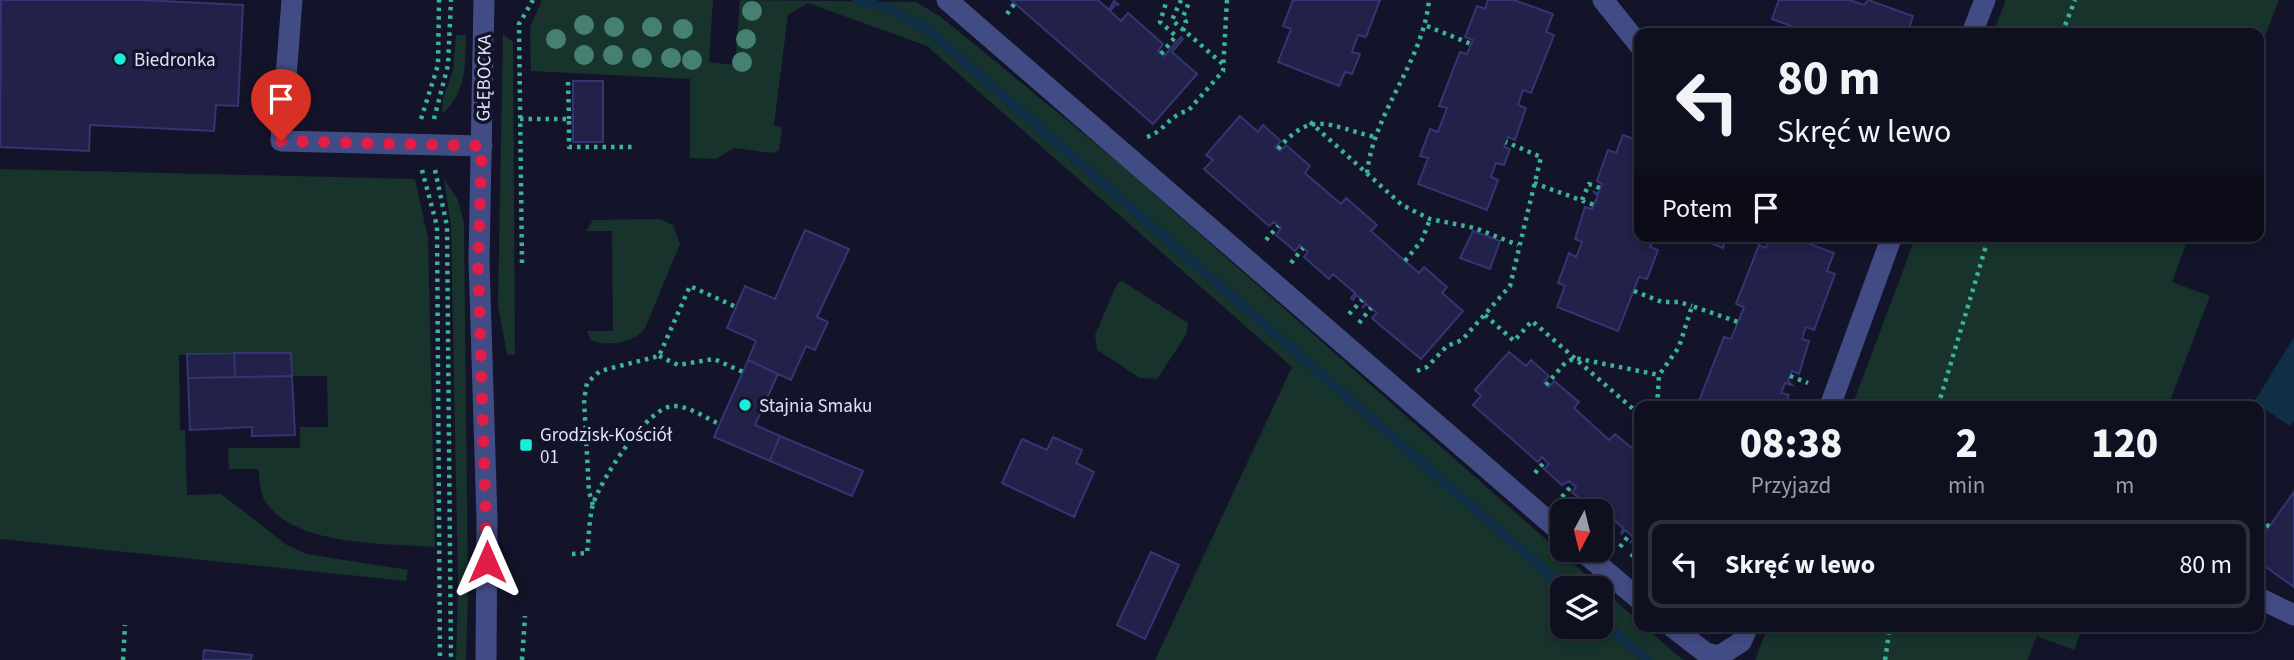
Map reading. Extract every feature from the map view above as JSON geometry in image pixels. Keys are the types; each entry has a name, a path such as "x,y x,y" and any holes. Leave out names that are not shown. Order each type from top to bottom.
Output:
{"street":[{"path":"292,0 281,141 344,145 426,143 482,146"},
{"name":"GŁĘBOCKA","path":"484,0 478,261 487,519 486,660"},
{"path":"947,0 1550,523"},
{"path":"1603,0 1634,39"},
{"path":"1974,28 1985,0"},
{"path":"1832,401 1890,242"},
{"path":"1595,562 1634,595"},
{"path":"2264,600 2294,615"},
{"path":"1679,632 1706,653 1719,656 1741,642 1745,632"}],"path":[{"path":"439,0 438,65 422,113 426,143 447,226 451,660"},
{"path":"440,660 442,575 437,226 422,174 426,143 448,65 451,0"},
{"path":"522,263 519,24 533,0"},
{"path":"1161,54 1176,36 1160,22 1167,0"},
{"path":"1181,0 1172,20 1225,66"},
{"path":"1183,31 1186,22 1183,17 1190,0"},
{"path":"1146,137 1157,133 1177,113 1188,111 1225,66 1227,0"},
{"path":"1367,174 1374,137 1427,26 1429,0"},
{"path":"2064,28 2075,0"},
{"path":"1007,14 1015,4"},
{"path":"1427,26 1471,44"},
{"path":"568,82 569,146 636,147"},
{"path":"520,119 569,119"},
{"path":"1278,149 1294,130 1310,122 1374,137"},
{"path":"1310,122 1402,205 1430,219 1475,228 1519,245"},
{"path":"1415,372 1424,370 1447,346 1462,340 1510,286 1541,157 1506,142"},
{"path":"1534,183 1594,205"},
{"path":"1582,201 1588,184 1600,188"},
{"path":"1405,261 1422,240 1430,219"},
{"path":"1265,241 1278,226"},
{"path":"1940,401 1987,242"},
{"path":"1290,264 1303,248"},
{"path":"659,356 690,286 736,307"},
{"path":"1634,291 1662,302 1679,302 1738,323"},
{"path":"1349,314 1362,300"},
{"path":"1657,401 1659,375 1679,347 1692,306"},
{"path":"1359,323 1371,308"},
{"path":"1485,315 1514,341 1532,321 1634,410"},
{"path":"593,505 589,492 584,400 587,383 600,371 659,356 678,365 714,359 743,372"},
{"path":"1546,385 1565,363 1575,358 1659,375"},
{"path":"1790,376 1819,387"},
{"path":"572,554 587,553 593,505 602,484 625,448 663,408 676,406 719,424"},
{"path":"1532,477 1546,460"},
{"path":"1561,499 1573,484"},
{"path":"2264,523 2270,527"},
{"path":"1617,550 1630,534"},
{"path":"1628,561 1634,554"},
{"path":"522,660 525,616"},
{"path":"123,660 125,625"},
{"path":"1885,660 1889,632"}],"green space":[{"path":"542,0 713,0 709,62 735,65 740,0 916,2 941,17 1118,162 1550,543 1550,562 1572,562 1588,576 1550,576 1550,639 1613,639 1613,598 1634,617 1634,632 1651,632 1683,660 1155,660 1292,367 927,46 808,3 788,15 774,125 782,127 779,150 772,153 734,148 716,159 690,158 690,79 531,71 530,27"},
{"path":"2006,0 2279,0 2264,38 2264,28 1995,28"},
{"path":"503,34 513,42 515,355 507,354 498,306"},
{"path":"456,35 466,35 463,78 456,97 442,114 443,99 453,70"},
{"path":"0,169 415,179 428,238 435,547 343,540 297,527 279,516 265,501 258,469 229,469 228,448 300,448 300,427 328,427 327,376 292,376 291,353 179,355 180,430 185,430 187,495 221,494 287,545 306,554 408,570 406,581 0,539"},
{"path":"444,179 458,200 464,224 468,592 466,660 456,660 458,585 451,226"},
{"path":"660,219 673,225 680,244 645,328 635,337 621,342 591,340 587,331 613,331 612,231 586,231 593,220"},
{"path":"1914,242 2187,242 2172,282 2210,296 2170,401 1854,401"},
{"path":"1122,281 1188,323 1186,335 1157,379 1140,378 1097,350 1095,335 1117,284"},
{"path":"1766,632 2081,632 2074,650 2037,636 2027,660 1755,660"}],"water":[{"path":"2294,337 2294,421 2290,426 2264,409 2264,401 2255,401"}],"building":[{"name":"Biedronka","path":"1,0 141,0 243,5 238,106 216,105 214,131 90,125 89,151 0,147"},
{"path":"1011,0 1098,0 1109,10 1114,1 1119,5 1116,4 1110,11 1121,21 1128,13 1163,44 1158,51 1164,56 1181,37 1183,39 1172,52 1197,74 1153,124"},
{"path":"1293,0 1380,0 1366,37 1358,35 1352,52 1360,54 1352,74 1345,72 1339,86 1278,62 1291,29 1283,26"},
{"path":"1488,0 1514,0 1553,14 1546,32 1554,35 1531,93 1523,90 1518,105 1526,108 1515,140 1508,137 1504,147 1510,149 1504,165 1496,163 1491,177 1498,180 1487,210 1418,184 1428,158 1420,156 1430,129 1438,132 1447,108 1439,106 1460,52 1467,54 1473,40 1465,37 1477,6 1485,9"},
{"path":"1779,0 1850,0 1864,5 1868,0 1913,16 1909,28 1797,28 1772,19"},
{"path":"573,81 603,81 603,142 573,142"},
{"path":"1240,116 1258,132 1263,125 1281,141 1275,147 1280,151 1286,145 1310,166 1305,173 1341,204 1346,198 1377,225 1371,231 1419,273 1424,267 1447,287 1442,293 1463,311 1421,359 1372,318 1377,313 1366,304 1362,308 1366,303 1356,295 1353,300 1351,298 1355,293 1333,274 1329,279 1304,257 1308,252 1300,245 1295,251 1276,235 1281,228 1274,222 1269,226 1204,169 1213,160 1206,155"},
{"path":"1623,135 1634,139 1634,242 1652,242 1650,247 1658,250 1647,279 1639,277 1618,331 1557,307 1565,286 1558,283 1569,253 1576,257 1582,242 1575,239 1585,207 1592,209 1598,196 1593,191 1598,194 1602,184 1597,181 1608,150 1616,153"},
{"path":"805,230 849,249 817,317 828,322 815,350 806,346 791,380 748,360 756,341 727,328 745,286 775,299"},
{"path":"1473,231 1500,241 1490,269 1460,258"},
{"path":"1708,242 1725,242 1723,248"},
{"path":"1768,242 1805,242 1834,253 1827,271 1835,274 1814,330 1806,327 1802,339 1809,341 1799,374 1792,371 1788,381 1792,385 1785,383 1781,393 1789,395 1787,401 1699,401 1724,337 1731,339 1744,307 1736,304 1759,245 1766,248"},
{"path":"1509,352 1526,366 1531,360 1549,376 1544,382 1546,385 1549,387 1554,381 1579,402 1574,408 1609,440 1615,434 1634,450 1634,538 1625,530 1621,535 1623,528 1614,520 1614,499 1580,499 1572,492 1576,487 1569,481 1562,485 1544,469 1549,464 1542,457 1538,462 1473,405 1481,396 1475,390"},
{"path":"234,353 291,353 292,376 235,377"},
{"path":"234,353 235,377 188,378 187,354"},
{"path":"748,360 778,374 755,425 780,436 770,461 714,437"},
{"path":"292,376 295,435 252,436 252,427 190,430 188,378"},
{"path":"780,436 863,471 852,496 770,461"},
{"path":"1053,437 1082,450 1076,463 1094,472 1074,517 1002,483 1022,439 1047,450"},
{"path":"2294,492 2294,587 2264,566 2264,534"},
{"path":"1151,552 1179,565 1145,639 1117,625"},
{"path":"204,650 252,655 251,660 203,660"}],"waterway":[{"path":"858,0 889,9 926,28 1551,576"},
{"path":"1613,630 1647,660"}],"place":[{"name":"Biedronka","path":"120,59"},
{"name":"Stajnia Smaku","path":"745,405"},
{"name":"Grodzisk-Kościół 01","path":"526,445"}],"route":[{"path":"281,141 344,145 411,142 482,146 478,261 487,562"}]}
